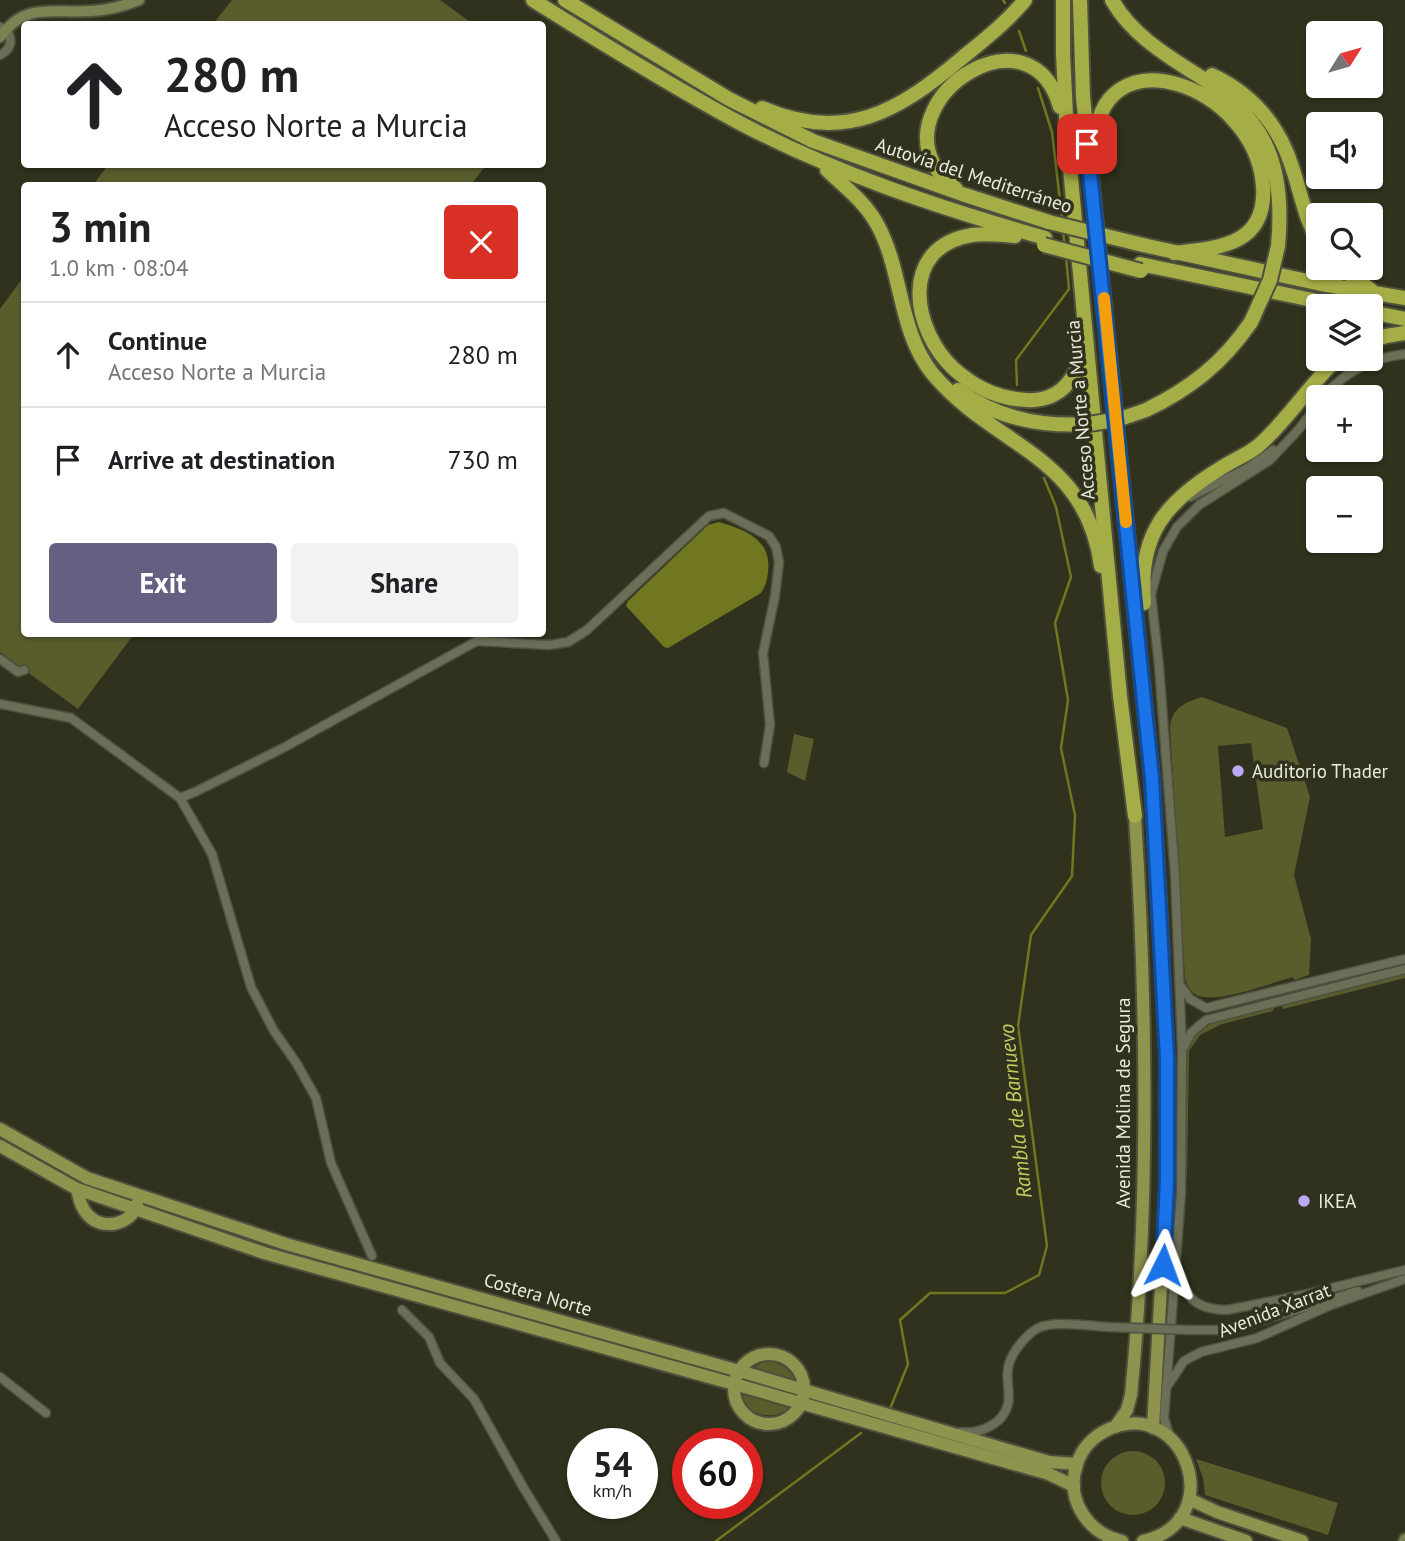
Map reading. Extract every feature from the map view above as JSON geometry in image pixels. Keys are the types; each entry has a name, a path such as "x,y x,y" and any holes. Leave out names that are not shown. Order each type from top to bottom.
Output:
{"highway":[{"path":"521,0 557,22 596,40"},
{"name":"Autovía del Mediterráneo","path":"533,0 596,40 740,123 826,163 955,212 1044,242 1141,267 1306,299"},
{"name":"Autovía del Mediterráneo","path":"565,0 759,116 813,141 962,194 1049,222 1174,253 1321,284 1405,298"},
{"path":"672,65 750,103 789,118 820,123 853,121 883,113 916,95 984,40 1025,0"},
{"path":"1063,0 1067,136 1120,696"},
{"name":"Acceso Norte a Murcia","path":"1069,0 1069,64 1075,147 1135,816"},
{"name":"Acceso Norte a Murcia","path":"1080,0 1083,97 1152,779 1162,955"},
{"path":"910,333 924,355 946,380 986,408 1041,423 1089,424 1120,419 1176,396 1211,370 1233,347 1251,322 1270,280 1278,246 1280,213 1277,179 1271,157 1259,132 1242,108 1219,88 1149,43 1128,23 1112,0"},
{"path":"1149,43 1237,88 1267,117 1289,156 1306,216"},
{"path":"962,194 933,163 927,137 932,115 940,98 949,87 972,70 1004,60 1023,62 1039,70 1057,96 1067,136"},
{"path":"1096,223 1099,204 1095,136 1097,123 1107,103 1123,88 1140,82 1168,82 1191,88 1224,108 1247,134 1257,157 1263,193 1256,221 1244,236 1213,250 1174,253"},
{"path":"740,123 753,134 827,170 923,208 1017,237"},
{"path":"827,170 862,203 878,225 890,256 910,333 919,354 930,369 954,397 1051,468 1081,505 1091,527 1100,561 1135,816"},
{"path":"1044,242 991,234 972,235 953,240 938,250 921,275 919,302 927,329 942,355 968,381 1005,398 1024,401 1040,400 1054,394 1072,379 1077,373 1087,344"},
{"path":"1141,267 1235,292 1306,305"},
{"path":"1357,280 1375,293"},
{"path":"1383,315 1405,319"},
{"path":"1383,320 1405,324"},
{"path":"1383,337 1405,333"},
{"path":"1152,779 1154,703 1142,582 1145,554 1152,534 1160,520 1196,484 1254,449 1281,425 1325,371"}],"main road":[{"name":"Avenida Molina de Segura","path":"1115,1427 1127,1410 1131,1395 1142,1206 1142,948 1135,816"},
{"path":"1153,1429 1167,1180 1167,1058 1162,955"},
{"name":"Costera Norte","path":"0,1129 87,1178 139,1196 286,1244 803,1397 1049,1474 1074,1486"},
{"name":"Costera Norte","path":"0,1146 77,1189 264,1253 736,1377"},
{"path":"77,1189 85,1212 100,1223 123,1222 136,1210 139,1196"},
{"path":"768,1353 779,1355 798,1368 803,1379 803,1397 794,1414 784,1421 760,1423 748,1417 740,1408 735,1396 736,1377 746,1362 756,1356 768,1353"},
{"name":"Costera Norte","path":"803,1397 925,1427 1049,1462 1077,1464"},
{"path":"1115,1540 1087,1521 1076,1501 1074,1486 1077,1464 1092,1440 1115,1427 1134,1424 1153,1429 1170,1438 1179,1448 1191,1479 1189,1499 1180,1518 1165,1532 1150,1540"},
{"path":"1189,1499 1217,1512 1301,1541"},
{"path":"1180,1518 1246,1541"}],"street":[{"path":"0,55 8,49 10,43 9,35 2,31 21,16 32,12 104,10 139,0"},
{"path":"1335,385 1356,369 1390,356 1405,354"},
{"path":"1170,1438 1164,1418 1181,1193 1182,1049 1175,875 1151,594 1163,551 1177,527 1199,505 1270,460 1306,419"},
{"path":"1160,520 1190,497 1249,467 1293,436"},
{"path":"180,797 283,748 477,641 549,645 568,642 587,630 709,516 724,513 769,536 776,547 779,562 763,653 770,725 764,763"},
{"path":"0,659 18,673 23,670"},
{"path":"0,704 71,718 180,797 212,854 251,987 274,1031 298,1064 316,1098 331,1163 372,1256"},
{"path":"1180,985 1190,999 1206,1008 1405,959"},
{"path":"1182,1049 1191,1033 1206,1020 1405,969"},
{"name":"Avenida Xarrat","path":"1176,1264 1189,1297 1195,1303 1214,1310 1246,1308 1405,1270"},
{"name":"Avenida Xarrat","path":"1166,1388 1184,1361 1200,1352 1257,1338 1331,1305 1405,1279"},
{"name":"Avenida Xarrat","path":"925,1427 972,1433 996,1423 1008,1404 1007,1374 1010,1360 1027,1337 1038,1328 1051,1325 1189,1331 1231,1329 1339,1295 1405,1279"},
{"path":"402,1310 429,1337 440,1363 474,1399 556,1541"},
{"path":"0,1377 46,1413"}],"shaded area":[{"path":"232,0 440,0 469,21 215,21"},
{"path":"106,168 484,168 473,182 95,182"},
{"path":"21,280 21,637 132,637 78,709 0,652 0,309"},
{"path":"719,522 747,533 761,544 768,561 765,585 761,593 668,648 664,647 626,606 628,601 708,525"},
{"path":"1202,697 1287,728 1310,797 1294,875 1311,939 1309,975 1219,997 1196,995 1185,979 1170,727 1177,710","holes":["1251,743 1263,829 1225,837 1218,746"]},
{"path":"794,734 814,739 805,781 787,772"},
{"path":"1405,972 1405,978 1283,1009 1281,1004"},
{"path":"1274,1008 1273,1011 1222,1024 1200,1035 1189,1051 1187,1179 1184,1175 1187,1047 1199,1030 1213,1022"},
{"path":"765,1361 784,1367 796,1383 749,1370"},
{"path":"742,1394 789,1408 775,1415 761,1414 749,1408"},
{"path":"1127,1451 1139,1451 1156,1460 1163,1471 1163,1495 1156,1506 1139,1515 1127,1515 1115,1510 1106,1501 1101,1489 1101,1477 1106,1465 1115,1456"},
{"path":"1196,1459 1338,1503 1328,1535 1205,1495 1203,1478"}],"waterway":[{"path":"1019,31 1026,51"},
{"path":"1038,88 1052,132 1062,218"},
{"path":"1063,232 1065,246"},
{"path":"1017,385 1016,360 1069,289 1066,256"},
{"name":"Rambla de Barnuevo","path":"890,1409 908,1364 900,1320 930,1293 1005,1293 1039,1275 1047,1246 1018,1026 1031,935 1072,876 1075,815 1061,748 1068,700 1055,623 1071,577 1056,507 1044,478"},
{"name":"Rambla de Barnuevo","path":"716,1541 861,1433"}],"slow traffic":[{"path":"1104,298 1126,522"}],"place":[{"name":"Auditorio Thader","path":"1238,771"},
{"name":"IKEA","path":"1304,1201"}],"route":[{"path":"1087,144 1152,779 1167,1058 1167,1180 1163,1265"}]}
